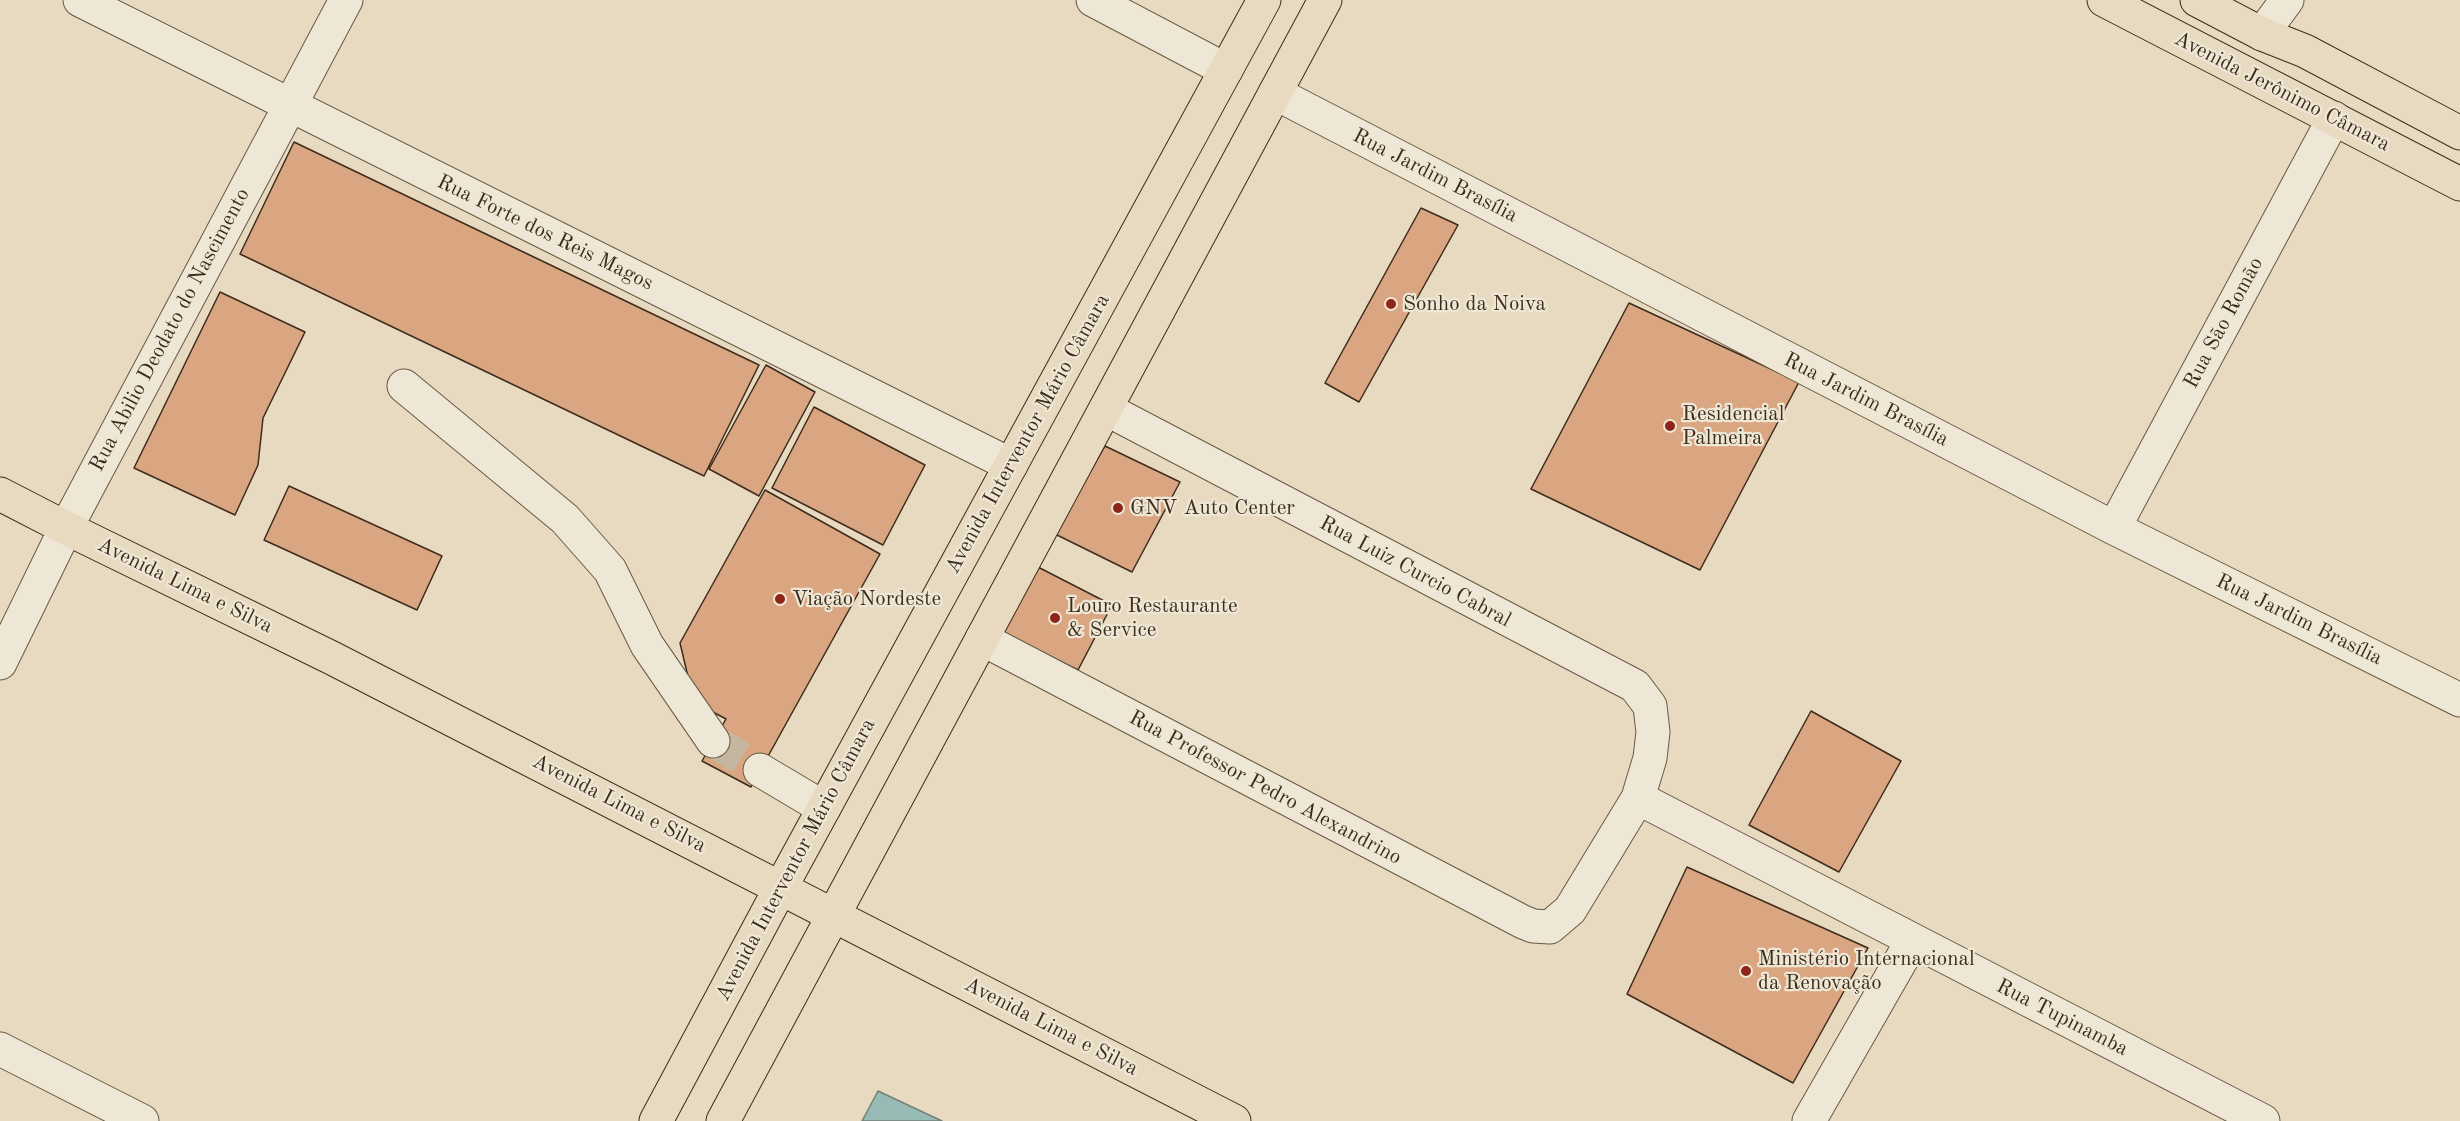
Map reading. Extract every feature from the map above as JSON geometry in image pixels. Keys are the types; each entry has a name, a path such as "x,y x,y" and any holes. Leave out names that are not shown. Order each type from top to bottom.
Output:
{"main road":[{"name":"Avenida Interventor Mário Câmara","path":"656,1121 1264,0"},
{"path":"723,1121 1325,0"},
{"name":"Avenida Jerônimo Câmara","path":"2104,0 2460,184"},
{"name":"Avenida Jerônimo Câmara","path":"2197,0 2262,34 2305,51 2460,133"},
{"name":"Avenida Lima e Silva","path":"0,494 332,657 1234,1121"}],"street":[{"name":"Rua Forte dos Reis Magos","path":"80,0 1011,465"},
{"name":"Rua Abilio Deodato do Nascimento","path":"0,663 66,528 288,105 346,0"},
{"path":"1093,0 1226,70"},
{"path":"2262,34 2287,0"},
{"name":"Rua Jardim Brasília","path":"1275,93 2114,528 2460,700"},
{"name":"Rua São Romão","path":"2114,528 2334,118"},
{"path":"404,386 564,519 609,570 647,645 713,741"},
{"name":"Rua Luiz Curcio Cabral","path":"1106,409 1630,683 1644,696 1652,719 1650,758 1638,798"},
{"name":"Rua Professor Pedro Alexandrino","path":"982,639 1533,926 1550,927 1570,910 1638,798"},
{"path":"760,770 824,808"},
{"name":"Rua Tupinamba","path":"1638,798 2263,1121"},
{"path":"1809,1121 1912,941"},
{"path":"0,1049 142,1121"}],"water":[{"path":"878,1091 942,1121 862,1121"}],"building":[{"path":"294,142 759,365 704,476 240,254"},
{"name":"Sonho da Noiva","path":"1421,208 1458,225 1359,402 1325,383"},
{"path":"220,292 305,332 263,418 258,465 235,515 134,468"},
{"name":"Residencial Palmeira","path":"1629,303 1799,382 1700,570 1531,489"},
{"path":"766,365 815,392 759,496 709,469"},
{"path":"814,407 925,465 883,545 772,488"},
{"name":"GNV Auto Center","path":"1105,446 1180,482 1132,572 1055,534"},
{"path":"289,486 442,556 417,610 264,540"},
{"name":"Viação Nordeste","path":"765,490 880,554 751,787 702,761 726,719 694,702 680,643"},
{"name":"Louro Restaurante & Service","path":"1034,565 1112,605 1078,670 998,631"},
{"path":"1811,711 1901,761 1839,872 1749,825"},
{"name":"Ministério Internacional da Renovação","path":"1687,867 1868,948 1793,1083 1627,994"}],"tunnel":[{"path":"713,741 760,770"}],"place":[{"name":"Sonho da Noiva","path":"1391,304"},
{"name":"Residencial Palmeira","path":"1670,426"},
{"name":"GNV Auto Center","path":"1118,508"},
{"name":"Viação Nordeste","path":"780,599"},
{"name":"Louro Restaurante & Service","path":"1055,618"},
{"name":"Ministério Internacional da Renovação","path":"1746,971"}]}
